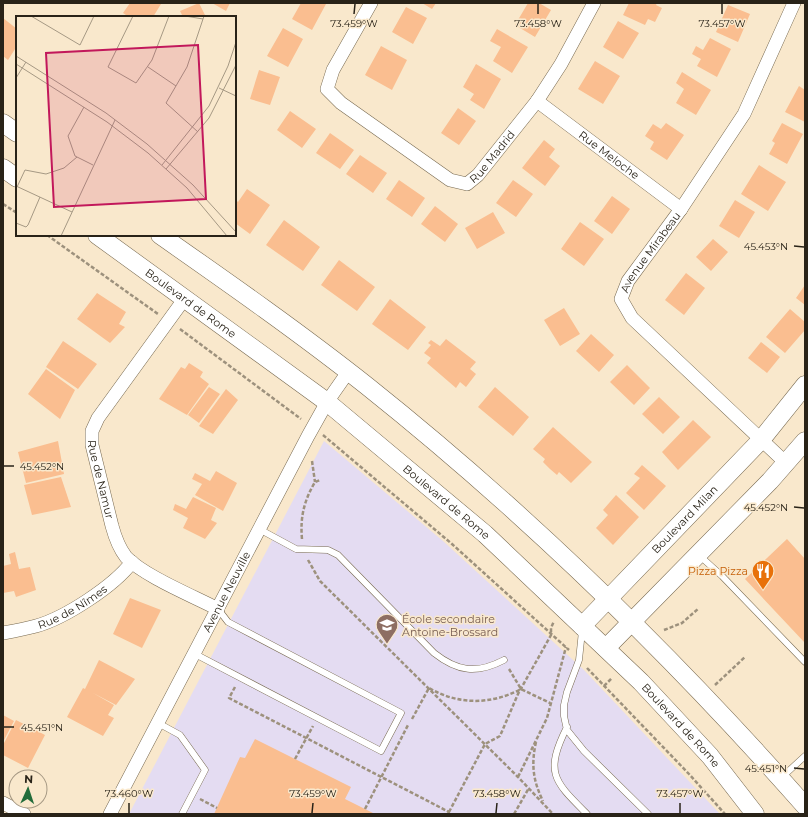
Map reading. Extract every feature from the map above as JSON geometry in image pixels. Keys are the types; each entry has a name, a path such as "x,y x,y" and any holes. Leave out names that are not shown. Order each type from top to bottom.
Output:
{"main road":[{"path":"3,123 16,132"},
{"path":"3,168 16,177"},
{"name":"Boulevard de Rome","path":"98,236 327,402 479,529 606,648 693,737 755,814"},
{"path":"161,236 348,372 464,467 633,622 781,778 805,806"},
{"name":"Boulevard Milan","path":"582,626 761,440 805,385"},
{"path":"606,648 699,555 805,441"}],"street":[{"name":"Rue Madrid","path":"371,3 333,70 327,89 341,103 450,180 467,184 478,175 537,101 561,64 594,3"},
{"name":"Avenue Mirabeau","path":"786,463 632,318 621,299 628,281 681,209 744,114 794,3"},
{"name":"Rue Meloche","path":"537,101 681,209"},
{"name":"Rue de Namur","path":"185,298 98,418 92,432 93,452 114,532 120,548 132,562 146,572 218,609"},
{"name":"Avenue Neuville","path":"110,814 327,402 348,372"},
{"name":"Rue de Nîmes","path":"3,633 37,626 61,615 97,595 121,575 132,562"},
{"path":"3,803 24,814"}],"lane":[{"path":"259,530 296,549 328,550 338,555 434,653 452,665 472,670 484,669 504,660"},
{"path":"699,555 722,576 805,662"},
{"path":"195,654 381,751 385,745 401,713 228,622 218,609"},
{"path":"582,626 579,660 567,692 564,706 566,727 574,740 648,814"},
{"path":"158,723 180,736 205,770 182,814"},
{"path":"566,727 555,755 555,776 563,790 587,814"},
{"path":"781,778 805,756"}],"path":[{"path":"3,204 16,213"},
{"path":"49,236 160,316"},
{"path":"176,326 301,418"},
{"path":"325,436 452,544 570,652"},
{"path":"312,461 315,482"},
{"path":"302,538 302,511 306,497 315,482 320,480"},
{"path":"308,559 320,581 429,688 553,814"},
{"path":"664,630 682,623 699,608"},
{"path":"230,682 236,685 229,698 449,813 485,744 500,736 521,689 551,635 551,628 555,619"},
{"path":"518,777 547,718 566,647"},
{"path":"715,685 745,657"},
{"path":"504,660 521,689 550,703"},
{"path":"587,668 725,814"},
{"path":"604,686 614,676"},
{"path":"429,688 443,696 468,702 504,697 521,689"},
{"path":"295,759 306,738"},
{"path":"538,738 532,765 537,789 545,805"},
{"path":"514,814 529,788"},
{"path":"192,794 218,808"}],"shaded area":[{"name":"École secondaire Antoine-Brossard","path":"324,441 443,541 584,670 720,814 129,814"}],"building":[{"path":"130,3 161,4 154,16 128,16 123,13"},
{"path":"199,3 206,16 180,16 182,15 180,11"},
{"path":"212,3 230,3 226,11"},
{"path":"301,3 326,4 312,30 292,19"},
{"path":"422,3 436,3 432,9"},
{"path":"528,3 539,3 551,10 535,37 515,25"},
{"path":"629,3 657,3 656,5 662,8 655,22 648,19 645,25 623,15"},
{"path":"728,5 750,14 738,42 716,32"},
{"path":"406,7 427,18 413,44 392,32"},
{"path":"3,18 16,28 16,48 8,60 3,56"},
{"path":"618,21 639,33 623,59 603,47"},
{"path":"283,28 303,39 288,67 267,56"},
{"path":"497,29 528,47 512,73 493,61 501,47 490,41"},
{"path":"710,38 731,49 717,77 697,66 701,59 692,54 696,46 703,50"},
{"path":"381,46 407,60 392,90 365,75"},
{"path":"595,61 620,76 603,104 578,89"},
{"path":"476,64 501,79 484,109 470,100 474,94 463,87"},
{"path":"259,70 280,77 270,105 250,99"},
{"path":"682,72 711,90 696,115 676,103 684,89 676,83"},
{"path":"799,86 805,90 805,122 785,112"},
{"path":"458,108 476,121 459,145 441,133"},
{"path":"290,111 316,129 302,148 277,130"},
{"path":"666,123 684,135 667,160 650,149 654,142 645,136 653,124 661,129"},
{"path":"782,123 803,134 787,164 769,154 775,143 772,141"},
{"path":"330,133 354,150 340,169 316,153"},
{"path":"544,140 555,149 549,157 560,166 545,186 522,168"},
{"path":"360,155 387,173 373,193 346,174"},
{"path":"759,165 786,182 768,211 741,194"},
{"path":"399,180 425,198 412,217 386,199"},
{"path":"513,180 533,194 516,217 496,203"},
{"path":"247,189 270,205 250,234 236,224 236,200 238,202"},
{"path":"612,196 630,209 612,234 594,221"},
{"path":"735,200 755,212 739,238 719,226"},
{"path":"435,206 458,224 445,242 421,224"},
{"path":"493,212 505,233 477,249 465,228"},
{"path":"284,220 320,247 303,271 266,245"},
{"path":"580,222 604,239 584,266 561,249"},
{"path":"713,239 728,252 711,271 696,257"},
{"path":"339,260 375,287 357,311 321,285"},
{"path":"686,273 705,288 684,315 665,300"},
{"path":"805,285 805,305 796,298"},
{"path":"97,293 126,312 119,324 125,327 110,343 77,319"},
{"path":"390,299 426,327 408,350 372,324"},
{"path":"564,308 580,334 560,346 544,320"},
{"path":"790,309 805,322 805,330 785,353 766,337"},
{"path":"591,334 614,355 599,372 576,351"},
{"path":"446,339 476,362 470,369 476,374 466,387 460,382 456,388 427,363 431,358 424,353 431,345 428,343 431,340 440,346"},
{"path":"63,341 97,364 78,389 46,367"},
{"path":"761,342 780,357 767,373 748,358"},
{"path":"189,363 203,372 200,377 209,384 187,415 159,399 181,367 185,369"},
{"path":"627,365 650,388 634,405 610,382"},
{"path":"46,369 75,390 60,419 28,394"},
{"path":"209,387 220,394 199,423 188,415"},
{"path":"495,387 529,417 513,436 478,407"},
{"path":"226,389 238,400 213,434 199,426"},
{"path":"659,397 680,417 663,434 642,414"},
{"path":"693,420 711,437 678,470 662,452"},
{"path":"553,427 592,462 571,483 559,472 557,475 550,469 543,462 545,459 533,449"},
{"path":"58,441 64,474 26,483 18,452"},
{"path":"642,465 666,486 644,510 626,493 640,478 634,474"},
{"path":"216,471 237,483 223,511 195,495 202,484 192,479 195,473 210,481"},
{"path":"61,477 71,507 32,515 24,485"},
{"path":"616,495 639,517 613,545 596,528 608,515 603,510"},
{"path":"193,497 216,508 211,520 217,523 205,539 183,528 188,518 173,510 175,504 186,509"},
{"path":"787,539 805,559 805,643 745,579"},
{"path":"15,552 19,569 30,567 36,590 16,597 14,591 3,593 3,566 11,564 9,554"},
{"path":"130,598 161,610 142,648 113,634"},
{"path":"99,660 135,679 116,705 93,693 114,705 108,715 114,718 103,736 67,717 83,688 85,689"},
{"path":"3,715 14,721 3,742"},
{"path":"16,720 45,735 28,768 3,755 3,745"},
{"path":"255,739 351,787 345,799 375,814 214,814 240,757 245,758"}],"place":[{"name":"Pizza Pizza","path":"763,590"},
{"name":"École secondaire Antoine-Brossard","path":"387,644"}]}
